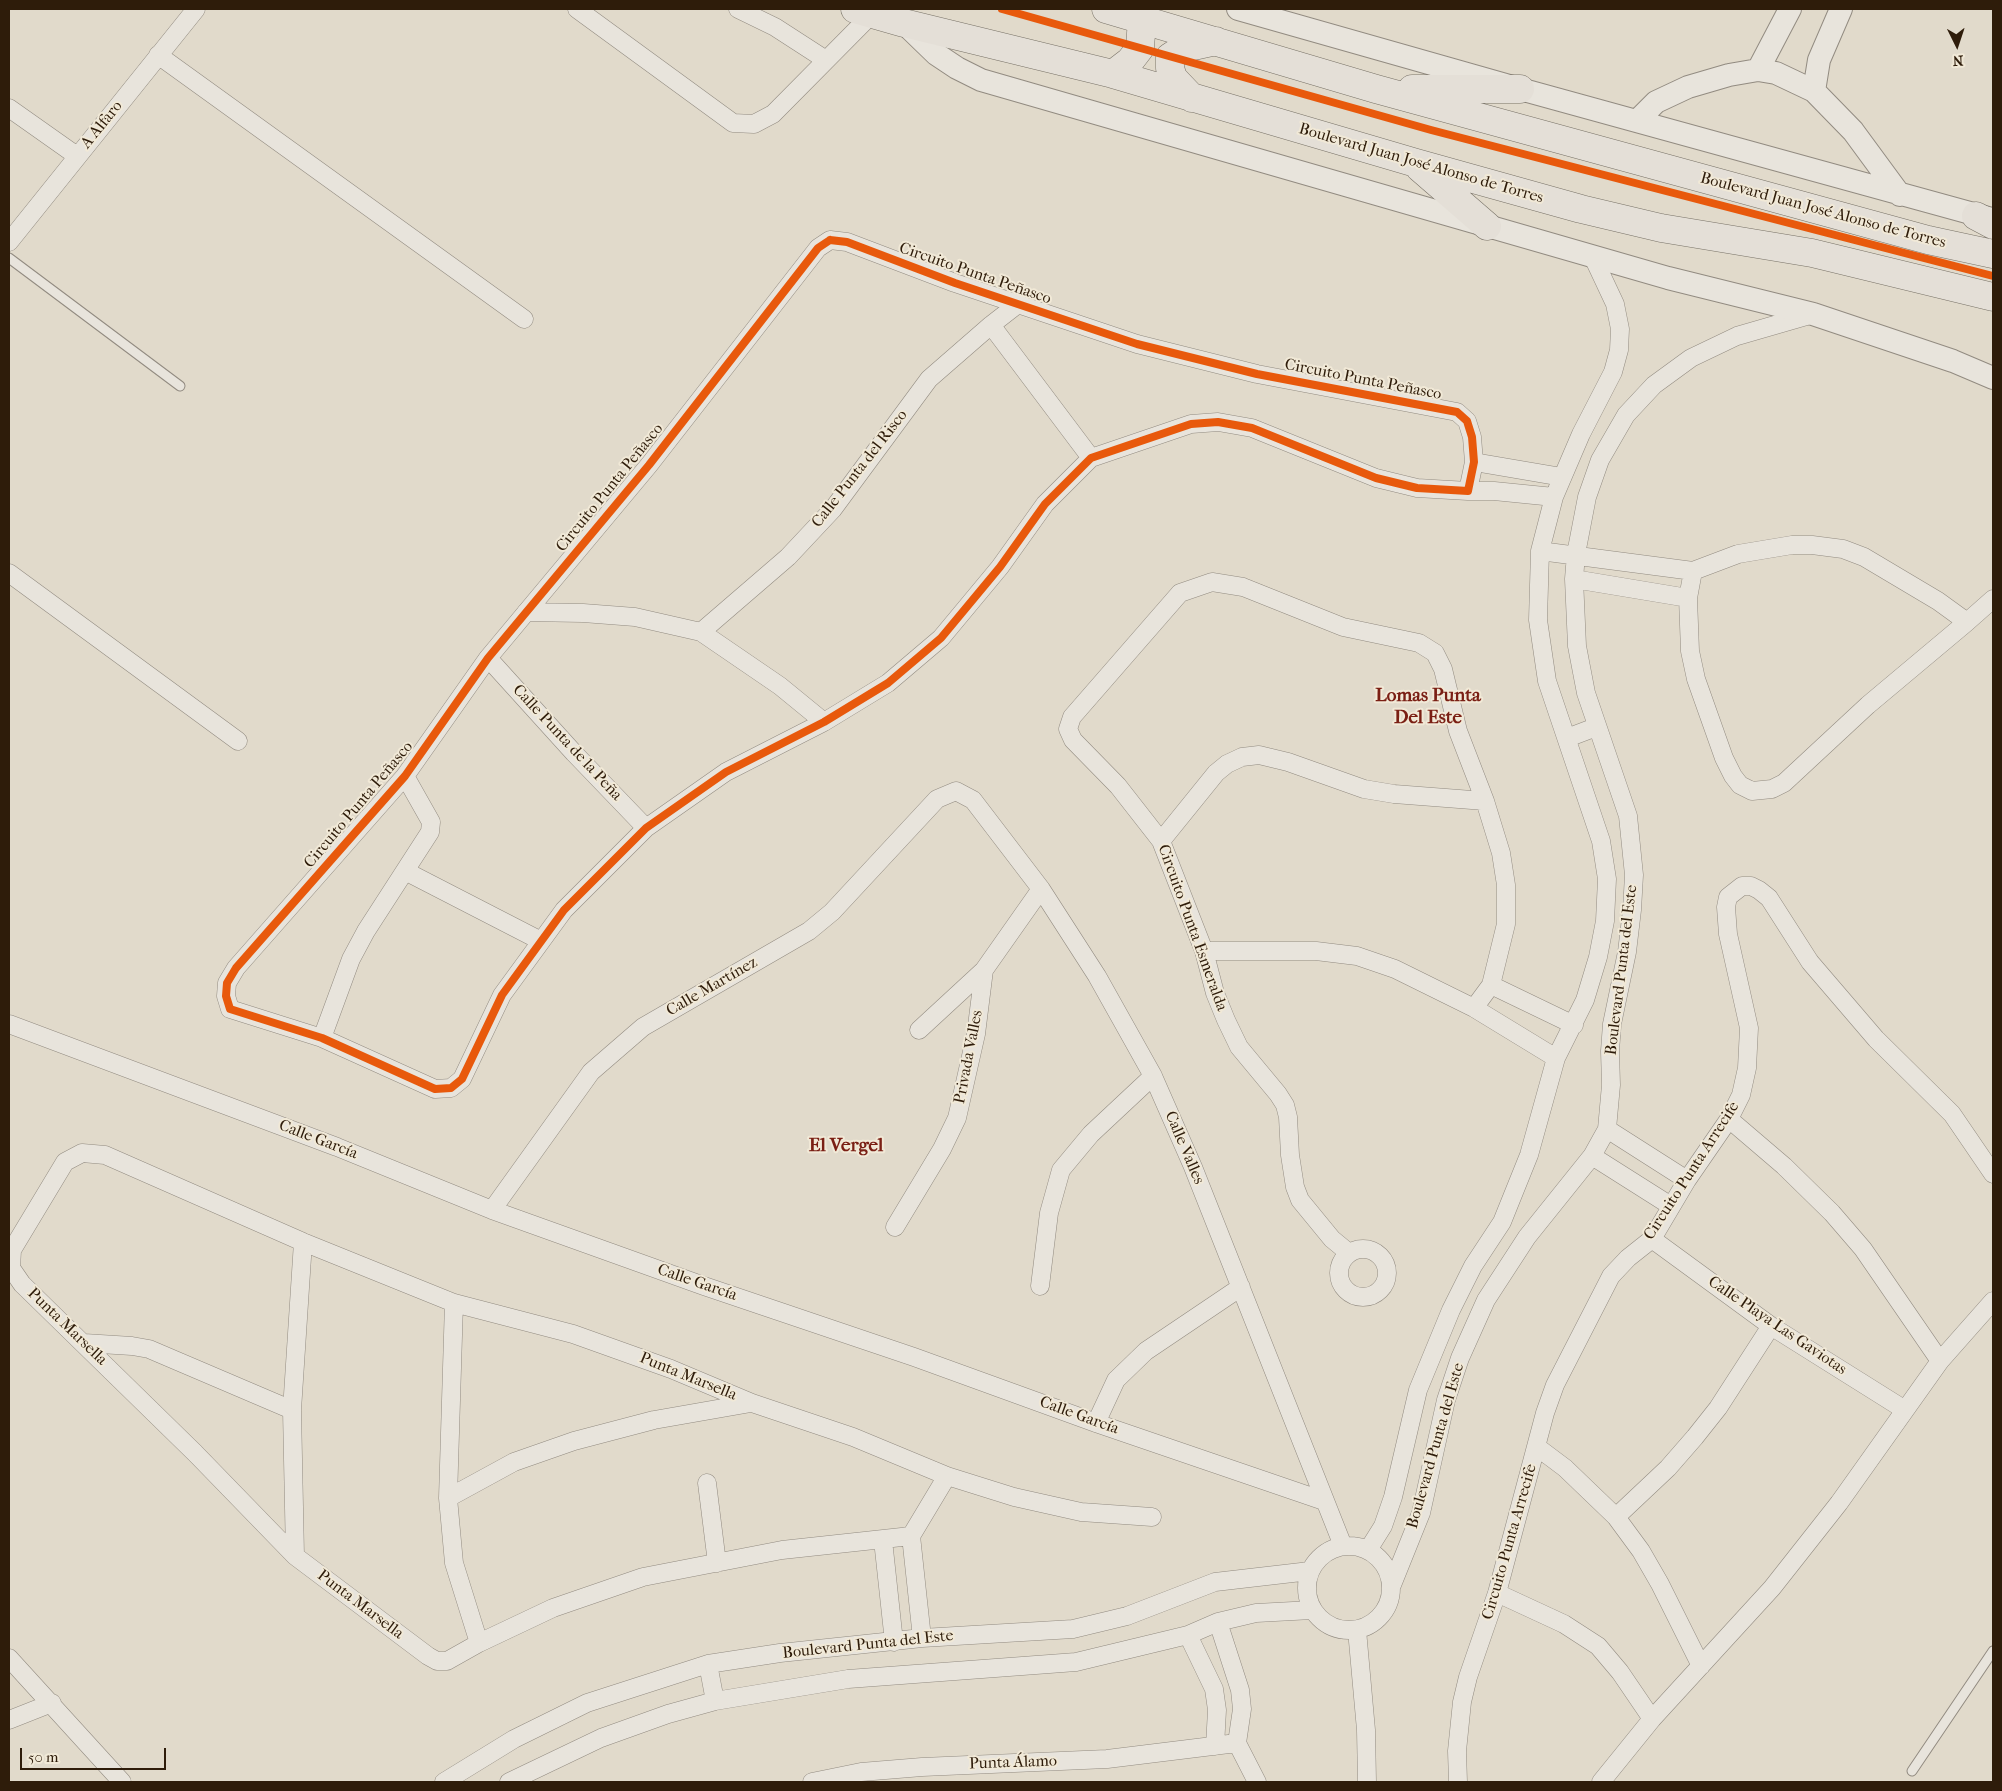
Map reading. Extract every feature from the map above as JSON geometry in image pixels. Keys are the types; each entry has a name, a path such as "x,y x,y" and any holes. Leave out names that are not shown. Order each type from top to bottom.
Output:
{"main road":[{"name":"Boulevard Juan José Alonso de Torres","path":"1106,9 1376,89 1928,240 1993,254"},
{"name":"Boulevard Juan José Alonso de Torres","path":"863,11 904,23 1113,74 1416,163 1581,209 1661,228 1812,253 1993,297"},
{"path":"1113,74 1130,60 1140,48 1142,19"},
{"path":"1192,98 1173,78 1170,68 1170,57 1184,48 1217,41"},
{"path":"1376,89 1520,90"},
{"path":"1416,163 1487,226"}],"street":[{"name":"A Alfaro","path":"9,242 196,9"},
{"path":"577,9 734,123 754,124 773,114 826,60 863,11"},
{"path":"738,9 775,26 826,60"},
{"path":"1238,9 1520,90 1988,220"},
{"path":"1758,70 1790,9"},
{"path":"1814,91 1819,60 1833,15"},
{"path":"904,23 936,54 956,68 980,80 1668,278 1813,314 1953,361 1993,378"},
{"path":"158,55 524,319"},
{"path":"1637,121 1656,102 1688,87 1730,75 1758,70 1776,73 1814,91 1853,131 1900,195"},
{"path":"9,108 77,156"},
{"name":"Circuito Punta Peñasco","path":"1468,491 1474,462 1470,426 1464,416 1457,412 1248,371 1137,344 955,283 847,242 830,240 818,248 648,465 488,658 405,776 236,968 227,983 226,996 230,1009 322,1038 436,1089 451,1088 462,1079 502,995 564,910 646,828 726,772 824,722 888,683 941,638 1000,567 1045,504 1091,458 1191,424 1218,422 1252,428 1376,478 1417,488 1468,491 1494,491 1554,497"},
{"name":"Boulevard Punta del Este","path":"1368,1550 1383,1526 1393,1497 1418,1390 1451,1310 1473,1266 1502,1222 1530,1155 1556,1058 1585,1000 1598,958 1605,921 1607,878 1601,841 1547,681 1538,620 1540,551 1554,497 1581,434 1613,372 1619,350 1620,329 1615,304 1605,278 1592,255"},
{"name":"Calle Punta del Risco","path":"701,632 788,557 833,509 930,379 991,325 1018,304"},
{"name":"Boulevard Punta del Este","path":"1392,1585 1421,1513 1446,1400 1460,1358 1486,1300 1527,1237 1592,1156 1606,1129 1612,1024 1627,952 1634,875 1628,816 1586,693 1577,646 1574,579 1576,554 1587,497 1600,460 1626,415 1654,385 1691,358 1737,336 1813,314"},
{"path":"991,325 1091,458"},
{"path":"1474,462 1562,477"},
{"path":"1540,551 1576,554 1693,571 1738,554 1784,546 1812,545 1842,550 1864,557 1938,601 1967,622"},
{"path":"1693,571 1688,598 1690,651 1696,679 1727,764 1740,785 1752,791 1772,789 1784,783 1868,705 1993,599"},
{"path":"9,573 238,741"},
{"path":"1574,579 1688,598"},
{"name":"Circuito Punta Esmeralda","path":"1349,1253 1332,1239 1300,1200 1295,1187 1291,1165 1288,1117 1285,1106 1278,1094 1239,1047 1215,993 1204,951 1161,841 1118,786 1073,740 1068,729 1072,717 1180,593 1212,582 1243,587 1343,627 1419,643 1435,653 1443,669 1458,731 1486,801 1501,853 1506,894 1506,924 1491,985"},
{"path":"526,612 583,613 635,617 701,632 780,686 824,722"},
{"name":"Calle Punta de la Peña","path":"488,658 574,753 646,828"},
{"path":"1567,738 1596,726"},
{"path":"1161,841 1216,773 1227,764 1242,757 1259,755 1288,762 1364,789 1394,794 1486,801"},
{"name":"Circuito Punta Peñasco","path":"322,1038 351,959 366,930 430,832 432,822 405,776"},
{"name":"Calle Valles","path":"956,790 973,800 1041,888 1097,976 1152,1076 1193,1167 1343,1546"},
{"name":"Calle Martínez","path":"492,1210 591,1072 643,1027 810,931 832,912 937,799 956,790"},
{"path":"405,871 541,941"},
{"name":"Circuito Punta Arrecife","path":"1458,1782 1457,1751 1462,1702 1475,1653 1497,1593 1545,1414 1555,1385 1611,1276 1628,1258 1652,1239 1687,1180 1729,1119 1741,1095 1747,1068 1749,1028 1728,934 1726,907 1728,897 1742,886 1751,886 1769,898 1810,962 1876,1039 1952,1114 1993,1174"},
{"name":"Privada Valles","path":"895,1227 942,1149 957,1118 976,1034 984,970 1041,888"},
{"path":"1204,951 1316,951 1357,956 1395,969 1474,1008 1556,1058"},
{"path":"919,1030 984,970"},
{"path":"1474,1008 1491,985 1574,1025"},
{"name":"Calle García","path":"9,1024 337,1147 492,1210 704,1286 914,1357 1096,1423 1324,1501"},
{"path":"1040,1286 1049,1213 1061,1170 1091,1134 1152,1076"},
{"path":"1729,1119 1784,1166 1832,1213 1862,1249 1940,1362"},
{"path":"1606,1129 1687,1180"},
{"name":"Punta Marsella","path":"911,1536 782,1550 643,1577 553,1608 479,1643 447,1661 437,1661 295,1556 195,1453 22,1284 11,1268 12,1250 65,1162 82,1153 105,1155 303,1242 454,1303 573,1334 671,1369 752,1403 853,1437 947,1476 1014,1497 1082,1512 1152,1517"},
{"path":"1592,1156 1671,1206"},
{"name":"Calle Playa Las Gaviotas","path":"1652,1239 1771,1326 1905,1410"},
{"path":"295,1556 292,1410 303,1242"},
{"path":"1096,1423 1116,1380 1146,1351 1241,1287"},
{"path":"1601,1782 1652,1719 1772,1588 1839,1503 1940,1362 1993,1302"},
{"path":"454,1303 448,1498 454,1563 479,1643"},
{"path":"1616,1517 1668,1468 1696,1437 1718,1408 1771,1326"},
{"path":"84,1343 150,1349 292,1410"},
{"path":"448,1498 514,1462 574,1441 654,1420 752,1403"},
{"path":"1537,1447 1565,1468 1616,1517 1641,1551 1660,1584 1701,1666"},
{"path":"922,1638 911,1536 947,1476"},
{"path":"707,1483 717,1563"},
{"path":"884,1540 894,1642"},
{"path":"1343,1546 1356,1546 1368,1550 1380,1559 1388,1571 1392,1585 1390,1600 1384,1614 1372,1625 1358,1630 1340,1630 1324,1623 1312,1610 1306,1590 1310,1571 1318,1559 1329,1551 1343,1546"},
{"name":"Boulevard Punta del Este","path":"444,1782 514,1739 587,1703 708,1664 780,1653 922,1638 1073,1629 1127,1616 1215,1582 1310,1571"},
{"path":"1497,1593 1564,1624 1598,1646 1620,1672 1652,1719"},
{"name":"Boulevard Punta del Este","path":"509,1782 601,1738 668,1714 716,1701 848,1679 1076,1662 1188,1635 1218,1622 1256,1613 1312,1610"},
{"path":"1218,1622 1240,1690 1242,1709 1237,1743 1257,1782"},
{"path":"1358,1630 1366,1730 1367,1782"},
{"path":"1188,1635 1214,1689 1217,1710 1215,1746"},
{"path":"9,1658 122,1782"},
{"path":"708,1664 716,1701"},
{"path":"9,1720 52,1704"},
{"name":"Punta Álamo","path":"812,1782 863,1777 922,1767 1107,1759 1237,1743"}],"lane":[{"path":"9,258 180,386"},
{"path":"1912,1771 1993,1651"}],"cycle path":[{"path":"1002,9 1431,130 1993,276"},
{"path":"830,240 847,242 955,283 1137,344 1257,374 1457,412 1467,421 1472,437 1474,462 1468,491 1417,488 1376,478 1252,428 1218,422 1191,424 1091,458 1045,504 1000,567 941,638 888,683 824,722 726,772 646,828 564,910 502,995 462,1079 451,1088 435,1089 322,1038 230,1009 226,996 227,983 236,968 405,776 488,658 649,465 818,248 830,240"}],"district":[{"name":"Lomas Punta Del Este","path":"1428,707"},
{"name":"El Vergel","path":"846,1146"}]}
